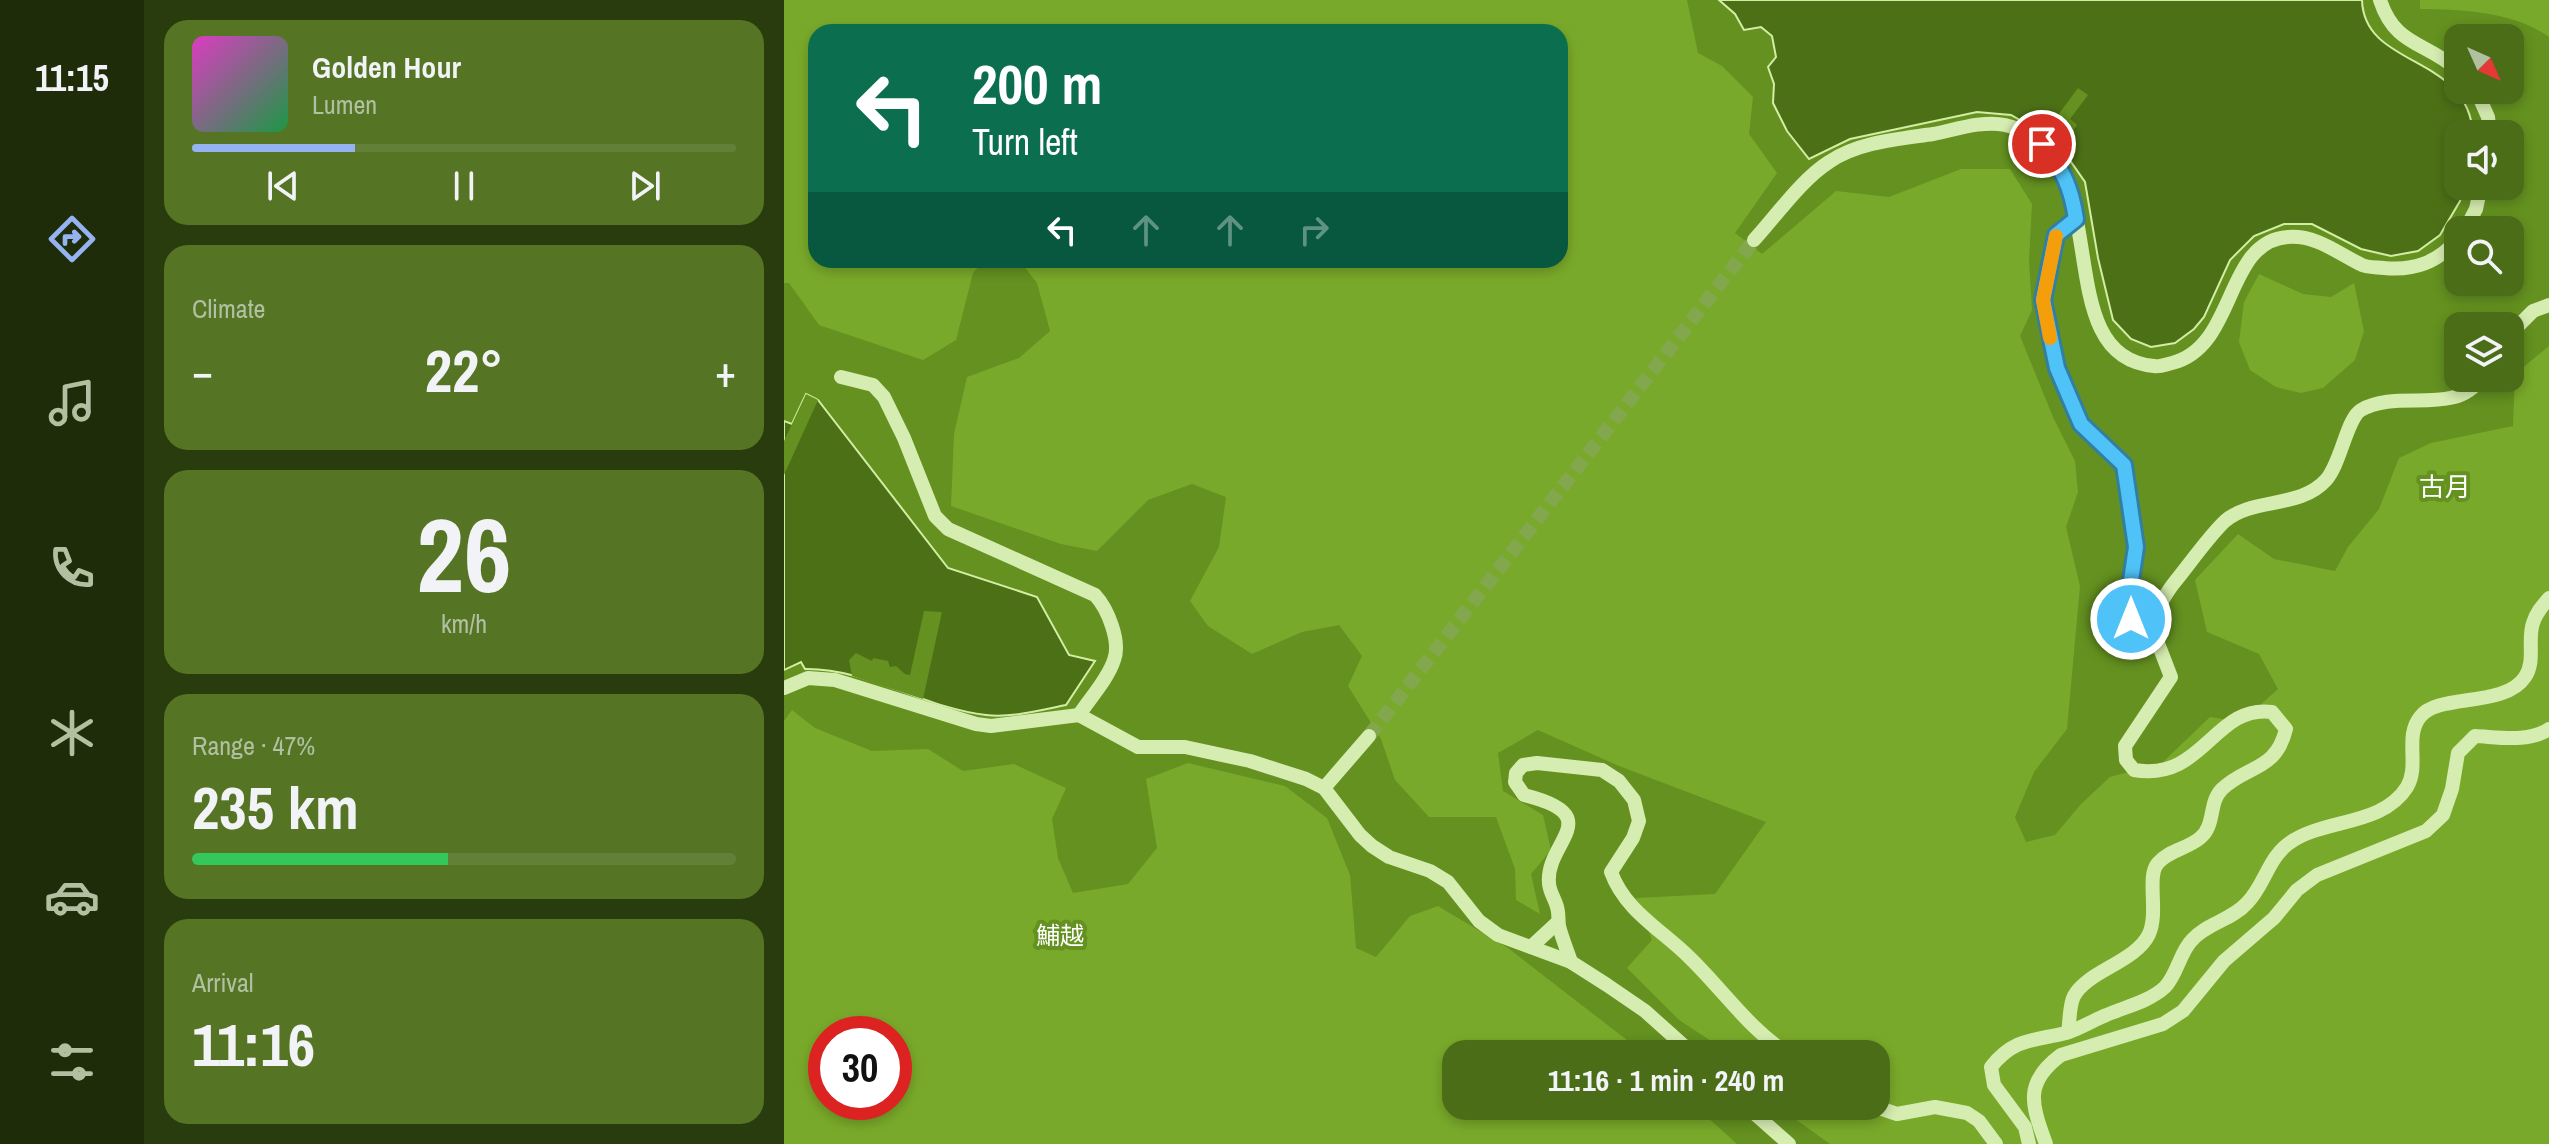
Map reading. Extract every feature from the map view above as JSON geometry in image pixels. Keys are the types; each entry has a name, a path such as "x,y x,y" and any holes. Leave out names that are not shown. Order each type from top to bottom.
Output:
{"street":[{"path":"2380,0 2386,19 2399,35 2444,58"},
{"path":"1754,240 1827,162 1851,150 1989,125 2004,125 2042,144 2061,168 2072,193 2094,314 2110,345 2133,361 2156,367 2183,360 2203,347 2218,324 2240,270 2263,247 2284,237 2306,236 2364,266 2395,269 2422,266 2444,253"},
{"path":"2076,219 2056,235 2043,300 2057,368 2081,424 2124,465 2136,547 2127,607 2131,619 2140,625 2149,620 2172,585 2226,521 2246,510 2313,491 2325,481 2339,462 2351,423 2359,411 2378,404 2457,398 2469,392"},
{"path":"2524,320 2533,311 2549,305"},
{"path":"841,377 873,385 884,397 935,516 948,529 1095,595 1106,606 1116,658 1079,715"},
{"path":"2029,1144 2025,1127 1994,1085 1991,1067 2002,1053 2020,1042 2068,1032 2140,1002 2165,987 2191,940 2208,927 2234,915 2249,902 2271,862 2287,844 2301,836 2366,816 2390,804 2407,787 2414,768 2413,734 2421,715 2438,705 2473,701 2518,684 2529,667 2531,626 2539,609 2549,598"},
{"path":"2068,1032 2074,996 2097,974 2126,959 2148,936 2155,911 2152,879 2156,864 2173,851 2202,837 2211,824 2221,789 2262,766 2282,746 2286,729 2272,712 2257,710 2238,715 2193,757 2165,771 2150,773 2134,770 2126,760 2125,746 2171,677 2149,620"},
{"path":"784,688 808,678 835,680 991,726 1079,715 1138,747 1185,747 1250,761 1306,779 1324,788 1372,846 1389,857 1430,871 1448,882 1479,921 1498,935 1571,962 1645,1011 1677,1040"},
{"path":"2046,1144 2032,1105 2035,1084 2048,1065 2061,1055 2163,1024 2183,1011 2224,961 2274,918 2297,890 2317,875 2426,831 2443,815 2452,789 2458,753 2475,736 2519,738 2542,734 2549,729"},
{"path":"1324,788 1369,736"},
{"path":"1571,962 1549,884 1552,862 1564,842 1569,824 1564,813 1547,801 1524,795 1515,782 1516,773 1523,765 1537,763 1602,770 1619,781 1634,800 1639,821 1633,838 1611,872 1618,891 1648,922 1689,956 1768,1040"},
{"path":"1531,947 1558,922"},
{"path":"1890,1112 1897,1114 1935,1107 1967,1113 1979,1121 1996,1144"},
{"path":"1762,1120 1789,1144"}],"shaded area":[{"path":"784,0 1687,0 1698,53 1722,66 1753,97 1749,134 1777,173 1735,233 1762,254 1836,191 1889,197 1961,169 2010,169 2032,204 2029,260 2032,310 2020,336 2053,417 2075,461 2078,492 2066,527 2080,586 2067,729 2034,772 2015,817 2026,842 2055,835 2081,804 2110,777 2162,763 2210,717 2241,722 2278,689 2259,654 2207,632 2195,580 2238,534 2274,559 2335,571 2348,547 2379,509 2399,458 2431,443 2513,426 2514,392 2524,392 2524,367 2549,346 2549,1144 1830,1144 1797,1120 1890,1120 1890,1040 1710,1040 1679,1020 1627,968 1652,940 1636,898 1715,894 1766,822 1619,766 1538,730 1498,753 1503,791 1543,815 1551,850 1531,874 1540,914 1516,900 1515,869 1496,817 1429,817 1395,780 1381,739 1348,686 1362,656 1339,625 1302,632 1252,654 1208,626 1190,601 1219,547 1226,497 1192,484 1148,500 1097,551 1061,544 951,506 954,434 967,377 1019,358 1050,331 1037,283 1025,268 1568,268 1568,24 808,24 808,268 978,268 973,273 956,340 923,360 819,325 789,283 784,283"},
{"path":"1719,0 2362,0 2367,22 2379,39 2444,81 2444,104 2464,104 2467,108 2470,120 2444,120 2444,200 2460,200 2451,216 2444,216 2444,228 2440,235 2418,251 2391,256 2361,249 2312,224 2284,224 2254,236 2230,260 2204,317 2194,329 2175,343 2151,347 2131,339 2113,320 2085,182 2064,152 2044,134 2011,115 1977,112 1850,139 1809,159 1787,131 1773,103 1774,84 1768,67 1776,57 1772,36 1761,27 1744,30 1735,14"},
{"path":"2420,0 2549,0 2549,37 2504,17 2470,11 2420,9"},
{"path":"2259,274 2303,294 2331,297 2354,283 2364,331 2355,360 2323,388 2301,393 2276,387 2250,370 2239,342 2244,302"},
{"path":"806,394 818,400 948,568 1037,597 1069,655 1095,661 1066,705 1016,714 986,715 940,705 851,675 805,669 801,662 784,670 784,421 792,424"},
{"path":"792,710 815,728 872,751 928,749 963,771 1014,764 1066,788 1052,819 1058,858 1073,893 1128,884 1157,848 1146,779 1188,763 1285,786 1327,818 1350,875 1356,948 1376,957 1410,916 1438,906 1508,948 1627,1040 1442,1040 1442,1120 1710,1120 1737,1144 784,1144 784,721"}],"pier":[{"path":"2078,88 2088,95 2070,119 2077,125 2069,136 2064,152 2044,134"},
{"path":"806,394 818,400 784,475 784,441"},
{"path":"924,611 942,612 923,699 852,676 849,660 856,653 872,661 873,658 888,661 890,667 896,666 910,675"}],"tunnel":[{"path":"1369,736 1754,240"}],"slow traffic":[{"path":"2050,338 2043,300 2056,236"}],"district":[{"name":"古月","path":"2445,486"},
{"name":"鯆越","path":"1060,935"}],"route":[{"path":"2042,144 2061,168 2072,193 2076,219 2056,235 2049,259 2043,300 2049,336 2057,368 2081,424 2124,465 2136,547 2127,607 2131,619"}]}
